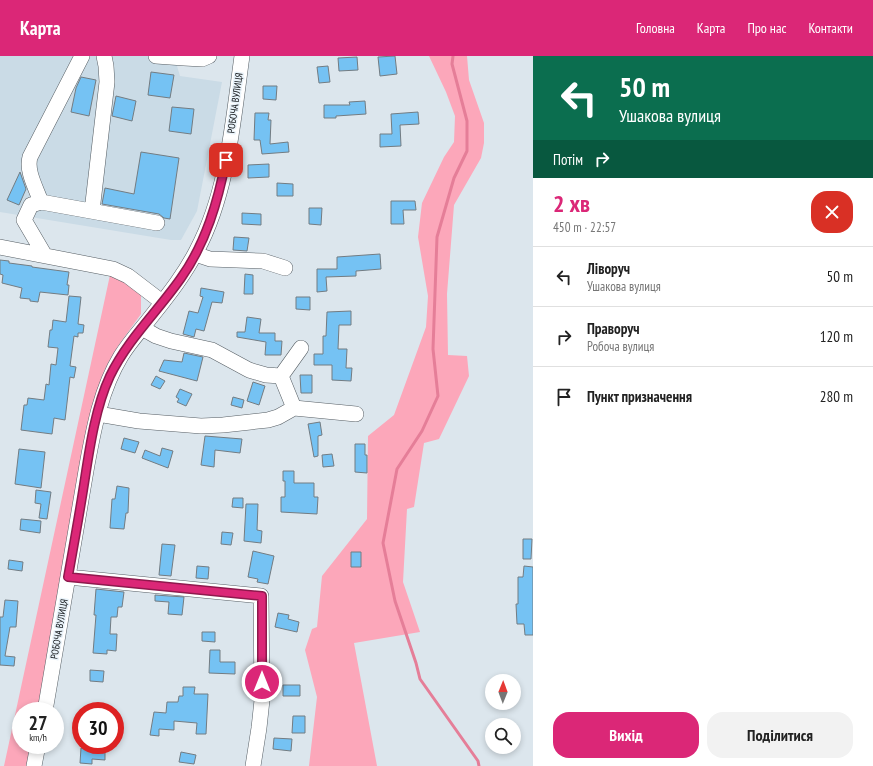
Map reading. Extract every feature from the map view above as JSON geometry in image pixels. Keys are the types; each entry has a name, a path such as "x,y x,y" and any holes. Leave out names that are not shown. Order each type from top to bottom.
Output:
{"street":[{"path":"40,202 29,170 28,164 30,157 82,56"},
{"path":"92,211 107,82 104,56"},
{"path":"156,56 202,59 209,56"},
{"name":"РОБОЧА ВУЛИЦЯ","path":"47,702 87,465 105,388 128,344 181,277 195,254 210,220 221,182 228,149 242,56"},
{"path":"44,254 24,220 31,205 40,202 157,223"},
{"path":"0,246 44,254 123,273 132,278 162,302"},
{"path":"195,254 210,259 263,261 285,268"},
{"path":"142,328 152,334 171,341 212,350 249,370 266,375 281,376"},
{"path":"281,376 302,348"},
{"path":"281,376 294,408"},
{"path":"98,414 157,423 201,426 248,423 278,417 294,408 356,414"},
{"path":"68,577 262,596 262,705 253,766"},
{"path":"34,766 36,754"}],"shaded area":[{"path":"0,56 174,56 180,76 222,82 197,211 181,240 171,240 0,212"},
{"path":"429,56 467,56 469,80 484,123 484,143 481,158 454,205 447,294 448,355 467,356 469,376 439,439 424,443 414,507 407,509 403,582 420,632 354,643 377,766 309,766 317,697 305,650 312,629 317,627 322,576 367,519 368,436 394,415 426,327 428,296 418,237 422,203 444,157 454,142 455,116 446,92"},
{"path":"110,275 141,291 141,314 118,346 105,369 96,394 41,702 18,702"},
{"path":"12,729 12,754 32,754 30,766 4,766"}],"building":[{"path":"395,56 397,74 380,76 378,57"},
{"path":"357,57 358,70 339,71 338,58"},
{"path":"328,66 330,82 319,83 317,67"},
{"path":"151,72 174,75 170,98 148,95"},
{"path":"81,77 96,80 89,116 71,112 76,88"},
{"path":"263,86 277,86 276,100 263,99"},
{"path":"116,96 136,101 132,121 112,116"},
{"path":"365,101 366,114 324,118 324,105 350,105 349,102"},
{"path":"172,107 194,109 191,134 169,131"},
{"path":"418,112 419,124 400,125 401,146 380,147 380,134 392,134 391,114"},
{"path":"255,113 269,113 268,120 271,120 270,144 288,142 289,152 262,154 260,140 254,140"},
{"path":"141,152 179,158 170,219 164,218 159,214 102,204 105,188 134,194"},
{"path":"269,164 269,177 248,178 248,165"},
{"path":"20,172 26,189 19,205 7,200"},
{"path":"277,183 293,184 293,196 277,196"},
{"path":"391,201 415,201 416,210 403,210 404,224 391,224"},
{"path":"309,208 322,208 321,225 309,224"},
{"path":"242,213 261,214 261,225 242,224"},
{"path":"234,237 249,238 247,251 233,250"},
{"path":"380,254 381,269 356,271 356,276 326,277 327,291 317,292 317,269 337,269 337,257"},
{"path":"0,260 32,267 69,272 67,285 69,285 68,295 40,292 38,302 20,298 22,288 2,283 3,275 0,274"},
{"path":"245,274 253,275 253,294 244,294"},
{"path":"201,288 224,292 222,303 212,302 204,331 196,329 194,337 183,334 189,311 198,313 203,297 200,296"},
{"path":"69,296 81,297 78,324 84,325 83,333 78,333 78,337 74,336 70,366 76,367 74,378 70,377 65,420 54,418 52,434 21,430 24,405 27,405 28,398 44,400 46,384 49,385 51,364 56,365 58,348 48,347 50,330 52,330 53,320 66,322"},
{"path":"296,297 310,297 310,310 296,309"},
{"path":"351,311 351,325 339,325 338,349 347,349 346,368 352,368 351,381 332,380 332,365 314,365 314,354 323,354 323,336 326,336 327,312"},
{"path":"247,317 261,319 259,333 275,333 275,341 282,341 281,355 265,355 266,342 237,337 237,332 245,332"},
{"path":"184,353 203,357 197,381 159,371 164,360 182,362"},
{"path":"300,375 312,375 312,393 301,393"},
{"path":"156,376 165,381 160,389 151,385"},
{"path":"253,382 265,386 259,405 247,401"},
{"path":"180,389 192,394 186,406 177,402 179,399 176,397"},
{"path":"233,397 244,400 242,408 231,405"},
{"path":"320,422 322,435 318,436 318,456 314,457 308,424"},
{"path":"205,436 242,439 240,453 215,450 214,467 201,465"},
{"path":"124,438 139,442 135,453 121,449"},
{"path":"355,444 365,444 365,455 367,455 367,473 355,472"},
{"path":"162,448 173,451 168,468 142,458 145,450 160,456"},
{"path":"19,449 45,452 41,488 15,484"},
{"path":"332,454 334,466 323,467 322,455"},
{"path":"283,471 294,471 294,483 314,483 314,497 318,497 317,514 281,512 281,497 285,497 285,481 283,481"},
{"path":"117,486 129,488 128,513 126,513 124,529 110,528 112,499 115,499"},
{"path":"36,490 51,492 47,519 39,518 41,504 35,503"},
{"path":"233,498 243,498 243,508 232,507"},
{"path":"246,504 258,504 257,530 262,531 261,543 244,541"},
{"path":"21,519 41,521 40,533 20,530"},
{"path":"222,532 233,533 231,545 221,544"},
{"path":"523,539 532,539 531,559 523,559"},
{"path":"162,544 175,545 171,576 159,575"},
{"path":"253,551 274,556 268,584 257,582 258,579 248,577"},
{"path":"351,552 361,552 361,567 351,567"},
{"path":"9,560 23,562 22,571 8,569"},
{"path":"197,566 209,567 208,579 196,578"},
{"path":"524,566 533,567 533,635 525,635 524,624 517,624 516,604 518,604 518,577 523,577"},
{"path":"96,589 124,592 122,607 118,607 117,617 111,617 110,634 117,634 116,651 107,650 107,654 93,653 96,615 94,615"},
{"path":"155,595 184,597 182,615 168,614 169,602 155,601"},
{"path":"5,600 18,601 16,627 10,627 5,656 15,657 14,666 0,665 0,617 3,617"},
{"path":"278,613 289,615 288,619 299,622 297,632 275,627"},
{"path":"202,632 215,632 215,642 202,641"},
{"path":"210,650 220,650 220,662 235,662 235,674 209,673"},
{"path":"90,670 104,671 103,682 90,681"},
{"path":"283,685 300,685 300,696 283,696"},
{"path":"183,687 195,687 194,694 208,694 206,734 196,734 197,723 174,721 174,730 159,729 159,736 150,735 154,712 166,713 167,702 178,702 179,696 183,696"},
{"path":"293,716 305,716 305,733 292,733"},
{"path":"274,738 292,739 291,751 273,749"},
{"path":"181,752 196,755 194,764 179,762"},
{"path":"81,754 105,754 105,760 92,759 92,764 80,763"}],"waterway":[{"path":"453,56 452,64 467,121 467,151 454,178 437,237 433,349 438,396 422,431 397,469 383,543 395,601 420,679 478,761 479,766"}],"route":[{"path":"226,160 214,210 197,251 181,277 128,344 105,388 87,465 68,577 262,596 262,682"}]}
